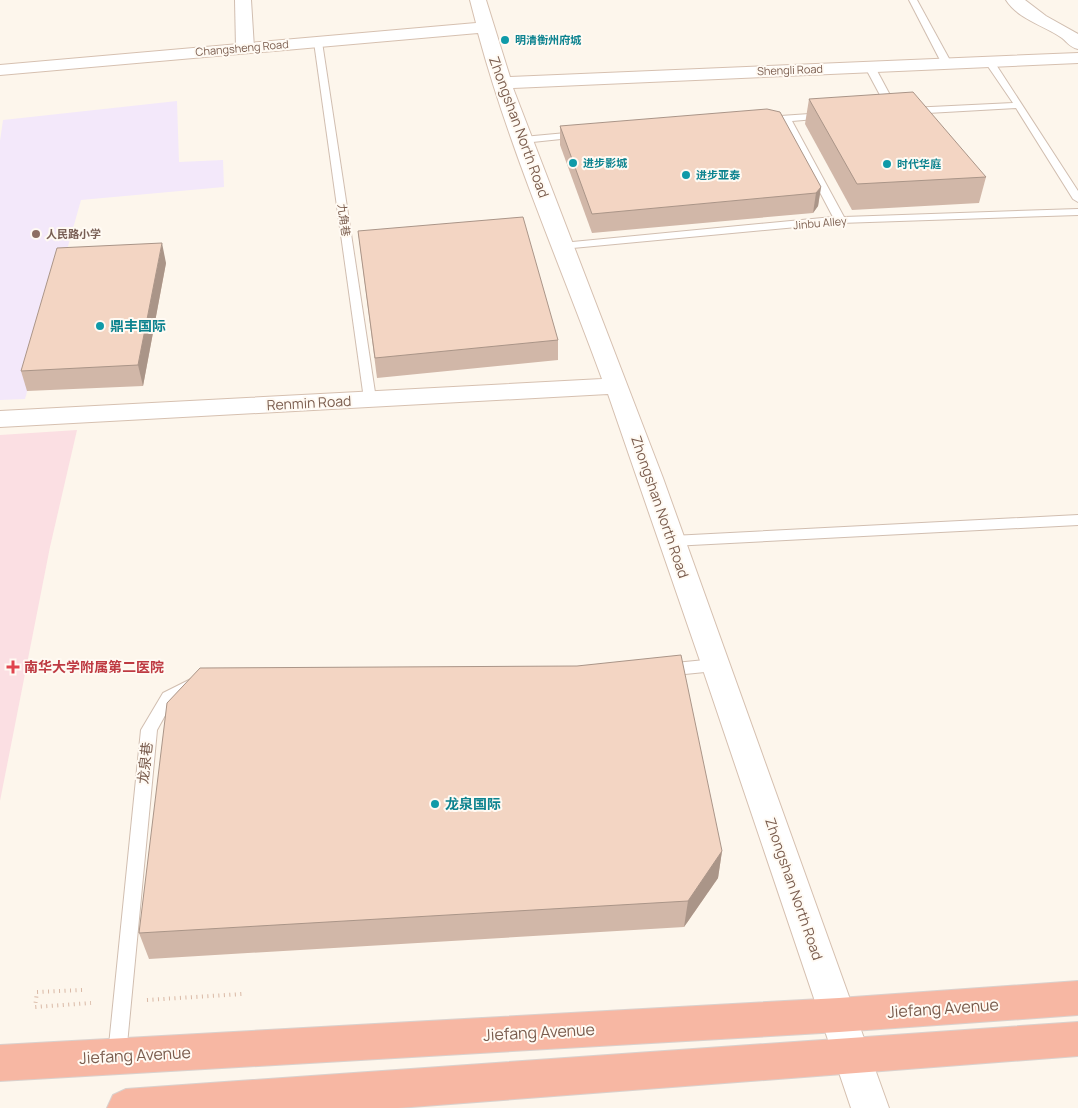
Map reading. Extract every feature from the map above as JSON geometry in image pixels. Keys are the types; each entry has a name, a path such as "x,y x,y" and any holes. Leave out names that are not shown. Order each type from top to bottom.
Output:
{"highway":[{"name":"Jiefang Avenue","path":"0,1063 839,1014 1078,998"},
{"path":"126,1108 344,1094 1078,1039"}],"street":[{"path":"243,0 245,48"},
{"name":"Zhongshan North Road","path":"478,0 492,54 502,83 562,246 617,386 839,1014 870,1108"},
{"path":"1014,0 1040,20 1068,34 1078,44"},
{"name":"Changsheng Road","path":"0,70 485,27"},
{"name":"Shengli Road","path":"502,83 1078,58"},
{"name":"Renmin Road","path":"0,419 617,386"}],"lane":[{"path":"913,0 946,64"},
{"name":"九角巷","path":"318,42 370,399"},
{"path":"990,62 1078,199"},
{"path":"870,67 889,112 1019,105"},
{"path":"757,120 835,115"},
{"path":"786,118 840,220"},
{"path":"523,140 592,134"},
{"name":"Jinbu Alley","path":"562,246 840,220 1078,212"},
{"path":"672,541 1078,520"},
{"path":"650,671 716,665"},
{"name":"龙泉巷","path":"117,1056 149,730 168,696 207,677"}],"path":[{"path":"82,990 37,992 35,1007 91,1004"},
{"path":"142,1000 242,994"}],"shaded area":[{"name":"人民路小学","path":"177,101 179,162 223,160 224,187 81,200 25,399 0,400 0,141 3,120"},
{"name":"南华大学附属第二医院","path":"77,430 50,547 0,801 0,435"}],"building":[{"path":"913,92 986,177 857,184 809,99"},
{"name":"进步亚泰","path":"767,109 780,112 821,187 816,193 592,214 560,126"},
{"path":"523,217 558,340 375,358 358,231"},
{"name":"鼎丰国际","path":"162,243 138,365 21,371 57,248"},
{"name":"龙泉国际","path":"681,655 722,851 688,901 139,933 167,703 200,668 577,666"}],"place":[{"name":"明清衡州府城","path":"505,40"},
{"name":"进步影城","path":"573,163"},
{"name":"时代华庭","path":"887,164"},
{"name":"进步亚泰","path":"686,175"},
{"name":"人民路小学","path":"36,234"},
{"name":"鼎丰国际","path":"100,326"},
{"name":"南华大学附属第二医院","path":"13,667"},
{"name":"龙泉国际","path":"435,804"}]}
